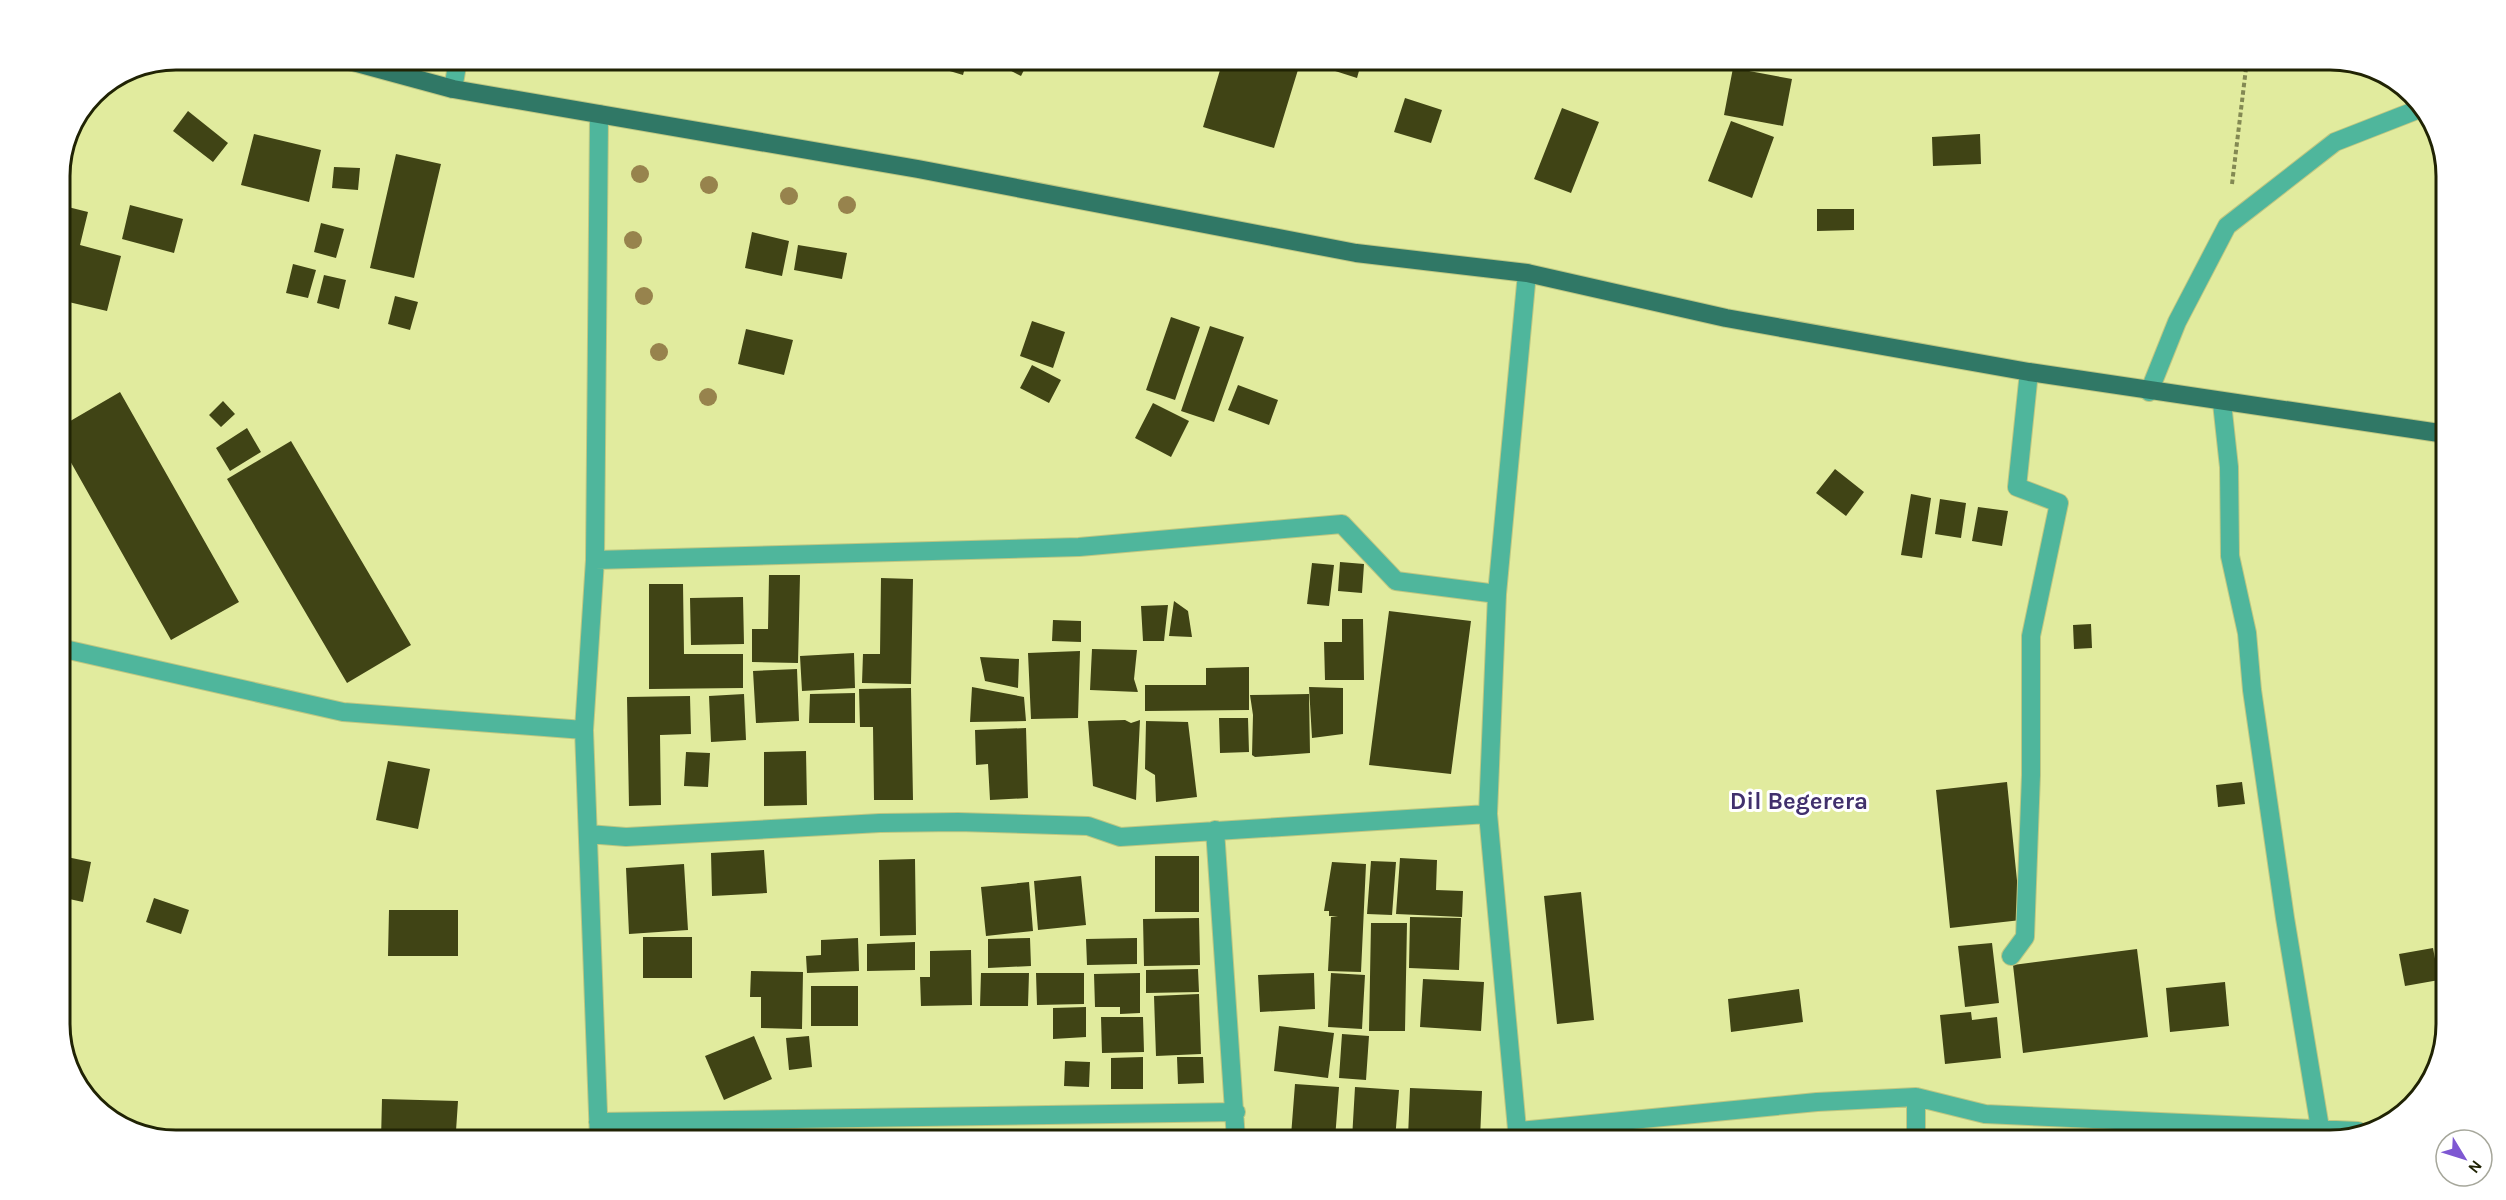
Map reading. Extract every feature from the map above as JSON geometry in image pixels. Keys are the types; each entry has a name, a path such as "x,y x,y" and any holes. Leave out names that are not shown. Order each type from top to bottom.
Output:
{"main road":[{"path":"383,70 453,89 930,171 1356,253 1527,273 1726,318 2029,372 2222,403 2435,433"}],"street":[{"path":"453,89 456,70"},
{"path":"2149,392 2177,322 2227,226 2335,142 2413,112"},
{"path":"598,1130 584,730 595,560 599,114"},
{"path":"1517,1130 1488,814 1497,594 1527,273"},
{"path":"2011,956 2025,937 2031,775 2031,636 2059,503 2017,487 2029,372"},
{"path":"2222,403 2229,467 2230,556 2247,633 2252,690 2280,884 2320,1130"},
{"path":"595,560 1079,547 1342,524 1396,580 1497,594"},
{"path":"71,650 343,712 584,730"},
{"path":"588,834 626,837 880,823 958,822 1088,826 1120,837 1488,814"},
{"path":"1215,830 1236,1130"},
{"path":"1571,1130 1817,1102 1916,1096 1984,1114 2229,1130"},
{"path":"1916,1096 1916,1130"},
{"path":"632,1130 1236,1112"}],"path":[{"path":"2227,226 2246,70"}],"building":[{"path":"946,70 964,70 963,75"},
{"path":"1009,70 1024,70 1021,76"},
{"path":"1220,70 1298,70 1274,148 1203,127"},
{"path":"1332,70 1359,70 1357,78"},
{"path":"1733,70 1792,79 1783,126 1724,115"},
{"path":"1405,98 1442,110 1431,143 1394,132"},
{"path":"1562,108 1599,122 1571,193 1534,179"},
{"path":"188,111 228,143 213,162 173,131"},
{"path":"1731,121 1774,137 1752,198 1708,181"},
{"path":"254,134 321,150 309,202 241,185"},
{"path":"1980,134 1981,164 1933,166 1932,137"},
{"path":"396,154 441,164 414,278 370,268"},
{"path":"334,167 360,168 358,190 332,188"},
{"path":"130,205 183,219 174,253 122,239"},
{"path":"71,208 88,212 80,245 121,256 107,311 71,303"},
{"path":"1817,209 1854,209 1854,230 1817,231"},
{"path":"321,223 344,229 336,258 314,252"},
{"path":"752,232 789,241 782,276 745,268"},
{"path":"798,245 847,253 842,279 794,270"},
{"path":"293,264 316,270 308,298 286,293"},
{"path":"324,275 346,280 339,309 317,303"},
{"path":"395,296 418,302 410,330 388,324"},
{"path":"1171,317 1200,327 1175,400 1146,390"},
{"path":"1032,321 1065,332 1053,368 1020,356"},
{"path":"1210,326 1244,337 1214,422 1181,411"},
{"path":"746,329 793,340 784,375 738,364"},
{"path":"1032,365 1061,380 1049,403 1020,388"},
{"path":"1238,385 1278,400 1269,425 1228,410"},
{"path":"120,392 239,602 171,640 71,463 71,421"},
{"path":"223,401 235,414 221,427 209,415"},
{"path":"1153,403 1189,421 1171,457 1135,438"},
{"path":"247,428 261,452 230,471 216,448"},
{"path":"291,441 411,645 347,683 227,479"},
{"path":"1835,469 1864,492 1846,516 1816,493"},
{"path":"1911,494 1931,498 1922,558 1901,555"},
{"path":"1940,499 1966,503 1961,538 1935,534"},
{"path":"1978,507 2008,511 2002,546 1972,541"},
{"path":"1340,562 1364,564 1362,593 1338,591"},
{"path":"1312,563 1334,565 1329,606 1307,604"},
{"path":"769,575 800,575 798,663 752,662 752,629 768,629"},
{"path":"881,578 913,579 911,684 862,683 863,654 880,654"},
{"path":"649,584 683,584 684,654 743,654 743,688 649,689"},
{"path":"743,597 744,644 691,645 690,598"},
{"path":"1174,601 1188,611 1192,637 1169,636"},
{"path":"1168,605 1164,641 1143,641 1141,606"},
{"path":"1389,611 1471,621 1451,774 1369,765"},
{"path":"1342,619 1363,619 1364,680 1325,680 1324,642 1342,642"},
{"path":"1053,620 1081,621 1081,642 1052,641"},
{"path":"2091,624 2092,648 2074,649 2073,625"},
{"path":"1092,649 1137,650 1134,679 1138,692 1090,690"},
{"path":"1080,651 1078,718 1031,719 1028,653"},
{"path":"854,653 855,688 802,691 800,656"},
{"path":"980,657 1019,659 1018,688 985,681"},
{"path":"1249,667 1249,710 1145,711 1145,685 1206,685 1206,668"},
{"path":"797,669 799,721 756,723 753,671"},
{"path":"972,687 1024,697 1026,721 970,722"},
{"path":"1309,687 1343,688 1343,734 1312,738"},
{"path":"911,688 913,800 874,800 873,727 860,727 859,689"},
{"path":"855,693 855,723 809,723 810,694"},
{"path":"744,694 746,740 711,742 709,696"},
{"path":"1309,694 1310,753 1255,757 1252,755 1253,715 1250,695"},
{"path":"690,696 691,734 660,735 661,805 629,806 627,697"},
{"path":"1219,718 1248,718 1249,752 1220,753"},
{"path":"1125,720 1131,723 1140,720 1136,800 1093,786 1088,721"},
{"path":"1146,721 1188,722 1197,797 1156,802 1155,775 1145,769"},
{"path":"1026,728 1028,798 990,800 988,764 976,765 975,730"},
{"path":"806,751 807,805 764,806 764,752"},
{"path":"686,752 710,753 708,787 684,786"},
{"path":"388,761 430,769 418,829 376,820"},
{"path":"2007,782 2021,920 1950,928 1936,790"},
{"path":"2242,782 2245,804 2218,807 2216,785"},
{"path":"764,850 767,893 712,896 711,853"},
{"path":"1155,856 1199,856 1199,912 1155,912"},
{"path":"71,858 91,862 83,902 71,899"},
{"path":"1400,858 1437,860 1436,890 1463,891 1462,917 1396,914"},
{"path":"915,859 916,935 880,936 879,860"},
{"path":"1371,861 1396,862 1392,915 1367,914"},
{"path":"1332,862 1366,864 1361,972 1328,971 1331,917 1338,916 1329,916 1329,911 1324,911"},
{"path":"684,864 688,930 629,934 626,868"},
{"path":"1081,876 1086,925 1038,930 1034,881"},
{"path":"1029,882 1033,931 986,936 981,887"},
{"path":"1581,892 1594,1020 1557,1024 1544,896"},
{"path":"154,898 189,910 181,934 146,922"},
{"path":"389,910 458,910 458,956 388,956"},
{"path":"1410,917 1461,918 1459,970 1409,968"},
{"path":"1199,918 1200,965 1144,966 1143,919"},
{"path":"1371,923 1407,923 1405,1031 1369,1031"},
{"path":"643,937 692,937 692,978 643,978"},
{"path":"858,938 859,971 807,973 806,956 821,955 821,940"},
{"path":"1030,938 1031,966 988,968 988,939"},
{"path":"1137,938 1137,964 1087,965 1086,939"},
{"path":"915,942 915,970 867,971 867,944"},
{"path":"1992,943 1999,1003 1965,1007 1958,946"},
{"path":"2433,948 2436,981 2405,986 2399,954"},
{"path":"2137,949 2148,1037 2023,1053 2013,965"},
{"path":"971,950 972,1005 921,1006 920,977 930,977 930,951"},
{"path":"1198,969 1199,992 1146,993 1146,970"},
{"path":"751,971 803,972 802,1029 761,1028 761,997 750,997"},
{"path":"981,973 1029,973 1028,1006 980,1006"},
{"path":"1036,973 1084,973 1084,1004 1037,1005"},
{"path":"1140,973 1140,1013 1120,1014 1120,1007 1095,1007 1094,974"},
{"path":"1314,973 1315,1009 1260,1012 1258,975"},
{"path":"1331,973 1365,975 1362,1029 1328,1027"},
{"path":"1423,979 1484,982 1481,1031 1420,1027"},
{"path":"2225,982 2229,1026 2170,1032 2166,988"},
{"path":"811,986 858,986 858,1026 811,1026"},
{"path":"1799,989 1803,1022 1731,1032 1728,999"},
{"path":"1199,994 1201,1054 1156,1056 1154,996"},
{"path":"1086,1007 1086,1037 1053,1039 1053,1008"},
{"path":"1971,1012 1972,1020 1997,1017 2001,1058 1945,1064 1940,1015"},
{"path":"1101,1017 1143,1017 1144,1052 1102,1053"},
{"path":"1279,1026 1334,1033 1328,1078 1274,1071"},
{"path":"1342,1034 1369,1036 1366,1080 1339,1078"},
{"path":"754,1036 772,1079 724,1100 705,1056"},
{"path":"809,1036 812,1067 789,1070 786,1038"},
{"path":"1143,1057 1143,1089 1111,1089 1111,1058"},
{"path":"1177,1057 1203,1057 1204,1083 1178,1084"},
{"path":"1065,1061 1090,1062 1089,1087 1064,1086"},
{"path":"1295,1084 1339,1087 1336,1130 1291,1130"},
{"path":"1355,1087 1399,1090 1396,1130 1353,1130"},
{"path":"1410,1088 1482,1091 1480,1130 1408,1130"},
{"path":"382,1099 458,1101 456,1130 381,1130"}],"district":[{"name":"Dil Begerera","path":"1799,801"}]}
